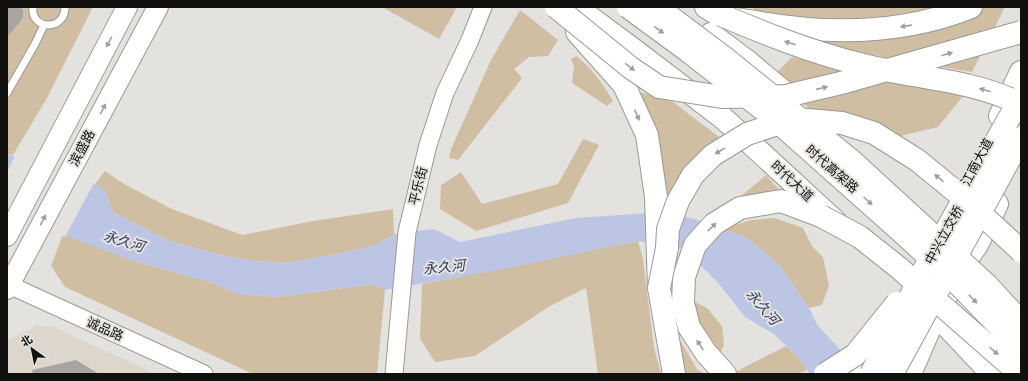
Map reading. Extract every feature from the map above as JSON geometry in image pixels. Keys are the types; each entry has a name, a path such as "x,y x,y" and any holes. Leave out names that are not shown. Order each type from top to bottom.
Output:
{"main road":[{"name":"滨盛路","path":"7,236 127,7"},
{"name":"滨盛路","path":"8,286 158,7"},
{"path":"555,7 631,68 659,87 722,97 786,96 845,82 1021,32"},
{"path":"555,7 624,85 647,135 656,197 659,288 674,374"},
{"name":"时代大道","path":"576,7 723,118 911,290 936,314 992,374"},
{"name":"时代高架路","path":"628,7 688,51 769,114 906,235 964,290 1021,349"},
{"name":"时代高架路","path":"657,7 738,68 852,161 987,285 1021,322"},
{"path":"674,7 747,61 907,197 967,259 996,284 1021,311"},
{"path":"714,11 799,29 831,31 871,30 913,25 956,13 971,7"},
{"path":"714,11 784,41 859,64 963,84 1006,96 1021,104"},
{"name":"江南大道","path":"862,372 886,323 911,290 939,230 985,148 1021,72"},
{"name":"中兴立交桥","path":"862,372 924,270 1021,97"},
{"path":"659,288 667,248 668,229 678,201 693,175 713,155 747,134 774,125 808,120 842,123 874,133 917,160 966,200 1021,251"},
{"name":"中兴立交桥","path":"892,374 1021,138"},
{"path":"985,148 988,175 1017,164"},
{"path":"910,374 936,314 967,259 977,245 1017,164"},
{"path":"725,374 706,353 689,327 684,303 684,277 695,245 714,224 740,208 781,201 821,216 860,237 900,268 1020,374"},
{"path":"825,374 855,355 924,270"}],"street":[{"name":"平乐街","path":"394,374 407,232 428,145 445,93 470,40 483,7"},
{"name":"诚品路","path":"8,286 204,374"}],"lane":[{"path":"33,7 36,19 44,25 56,24 60,21 65,12 65,7"},
{"path":"7,93 44,25"}],"shaded area":[{"path":"7,7 93,7 47,98 13,155 7,154"},
{"path":"382,7 457,7 439,39"},
{"path":"750,7 1005,7 972,72 893,59 820,43"},
{"path":"520,10 558,40 548,56 529,57 514,69 522,78 458,160 449,158 451,149 491,60"},
{"path":"576,56 592,71 613,101 607,106 572,83 574,66 571,59"},
{"path":"792,57 963,96 938,127 892,138 815,114 773,76"},
{"path":"633,90 673,102 719,137 682,172 666,200"},
{"path":"583,139 599,145 568,203 476,231 440,209 441,185 461,172 482,204 558,184"},
{"path":"105,171 124,184 172,209 242,235 313,221 393,209 394,234 376,245 337,254 285,263 255,261 224,256 169,241 113,212 105,190 95,184"},
{"path":"766,175 789,201 734,202"},
{"path":"775,218 803,228 812,246 823,257 829,285 822,305 809,308 779,265 747,238 722,229 751,220"},
{"path":"63,234 137,262 207,281 239,294 276,297 374,284 385,290 377,374 253,374 65,287 51,266"},
{"path":"638,241 643,259 654,348 661,374 598,374 586,288 550,306 475,356 435,362 420,339 422,284"},
{"path":"691,300 707,308 722,326 724,345 717,358 706,352"},
{"path":"37,325 54,327 156,374 7,374 7,341"},
{"path":"674,330 697,369 704,374 681,374"},
{"path":"786,346 798,357 807,370 797,374 738,374 735,372"}],"water":[{"name":"永久河","path":"7,154 95,184 105,190 113,212 169,241 224,256 255,261 285,263 337,254 376,245 394,234 434,229 460,242 576,218 664,212 698,220 747,238 779,265 809,308 818,326 863,374 810,374 798,357 774,334 745,317 719,284 684,249 638,241 493,271 385,290 374,284 276,297 239,294 207,281 137,262 79,241 7,209"}],"pier":[{"path":"16,154 95,181 65,237 7,211 7,172"}],"building":[{"path":"7,7 19,7 23,10 23,18 7,37"},
{"path":"76,360 99,374 33,374 32,370"}]}
